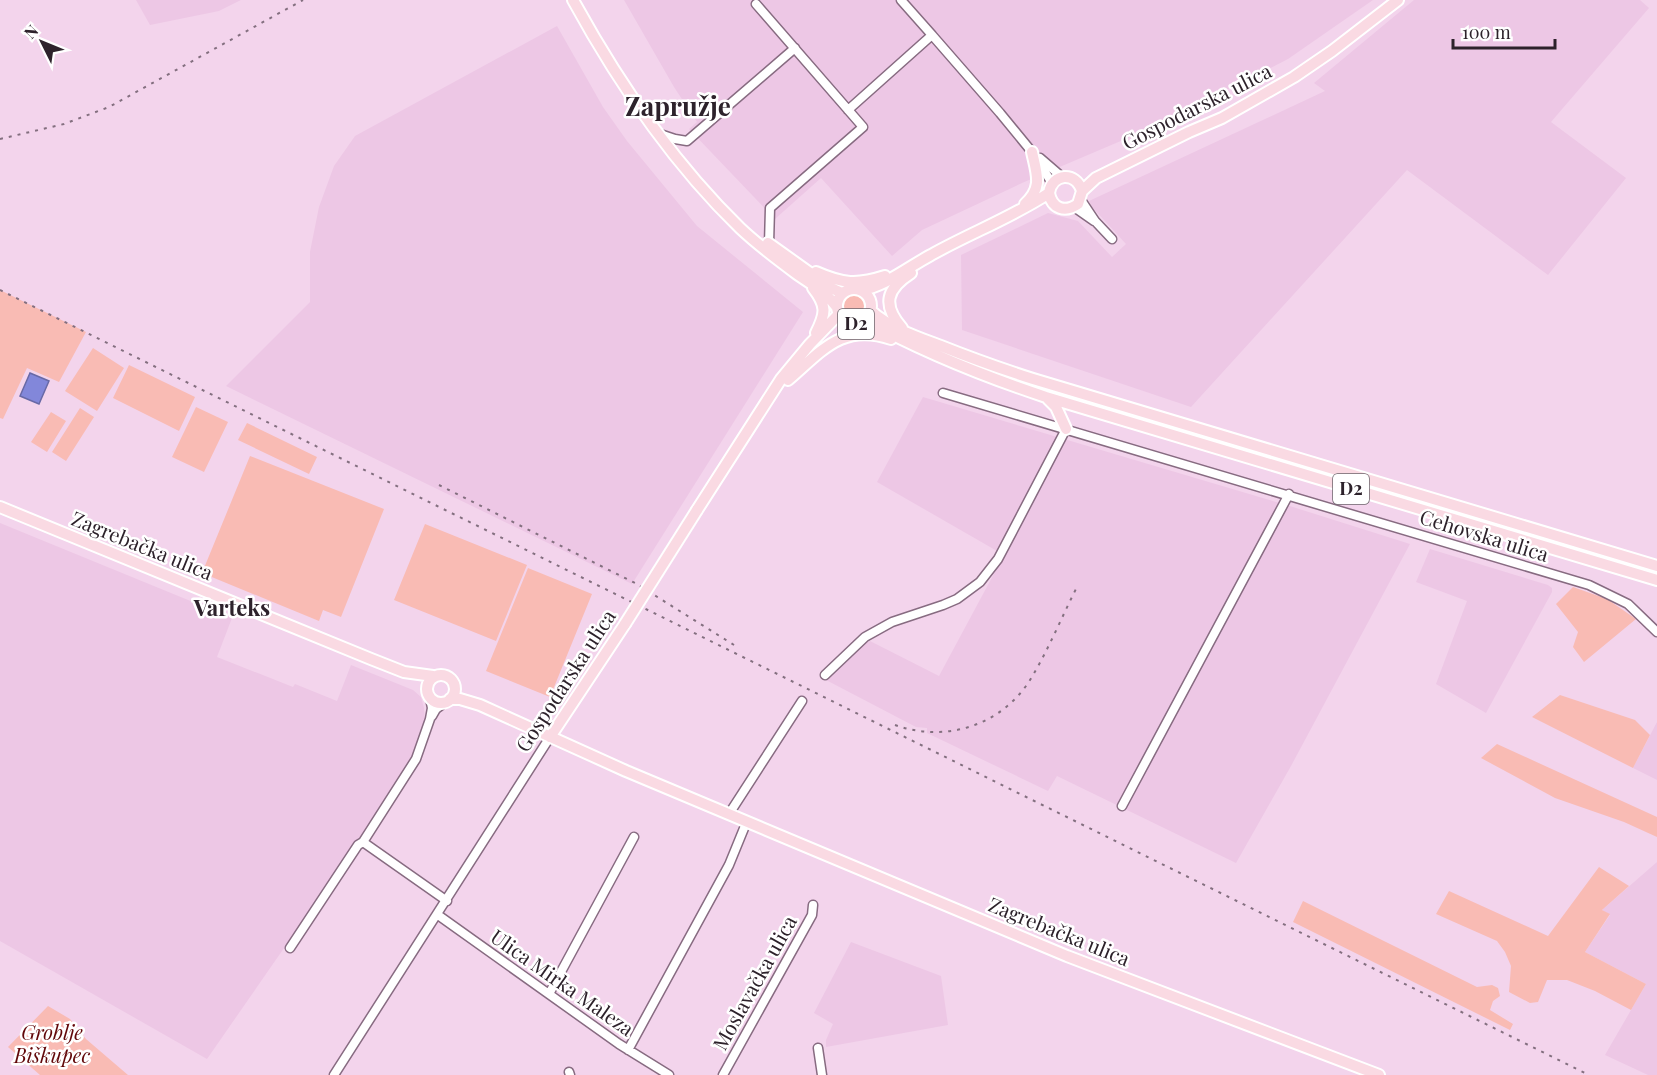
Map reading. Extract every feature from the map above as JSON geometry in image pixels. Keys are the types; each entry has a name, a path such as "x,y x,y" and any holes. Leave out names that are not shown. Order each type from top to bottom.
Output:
{"main road":[{"name":"D2","path":"573,0 613,70 655,133 710,195 746,233 803,273 842,293"},
{"name":"Gospodarska ulica","path":"1052,194 1063,209 1096,178 1222,118 1294,77 1398,0"},
{"path":"1012,216 1033,196 1037,185 1032,152"},
{"name":"Gospodarska ulica","path":"1062,177 1073,178 1079,195"},
{"path":"861,290 877,286 931,255 1052,194 1062,177"},
{"name":"D2","path":"710,195 827,294 846,322 851,324 869,311"},
{"path":"803,273 853,283 885,276 910,262 931,255"},
{"path":"904,336 891,314 889,297 897,285 918,269 931,255"},
{"path":"869,311 880,291 913,266"},
{"path":"803,273 819,296 824,309 823,319 810,344"},
{"name":"D2","path":"837,310 842,293 851,289 861,290 869,298 869,311"},
{"name":"Gospodarska ulica","path":"550,737 771,395 791,366 837,310"},
{"name":"D2","path":"869,311 904,336 956,365 1046,397 1657,580"},
{"path":"788,380 826,336 838,328 851,324"},
{"path":"771,395 822,349 838,339 869,334 904,336"},
{"name":"D2","path":"904,336 1093,398 1657,566"},
{"path":"1046,397 1056,408 1066,429"},
{"name":"Zagrebačka ulica","path":"0,507 404,672 420,683 436,702 460,699 480,705"},
{"name":"Zagrebačka ulica","path":"404,672 433,676 446,675 461,693 480,705 729,814 1067,956 1379,1075"},
{"path":"428,694 428,682 433,676"},
{"path":"447,701 454,692 454,684"}],"street":[{"name":"Gospodarska ulica","path":"901,0 1032,152 1062,177"},
{"path":"756,4 863,127 770,208 769,244"},
{"path":"848,110 932,35"},
{"path":"655,133 675,140 687,141 795,48"},
{"name":"Gospodarska ulica","path":"1032,152 1052,194"},
{"name":"Gospodarska ulica","path":"1079,195 1095,221 1112,239"},
{"name":"Cehovska ulica","path":"943,393 1589,585 1628,604 1657,632"},
{"path":"825,675 865,637 892,622 943,606 980,582 998,559 1066,429"},
{"path":"1122,806 1289,494"},
{"path":"290,948 358,845 363,842 365,835 416,759 432,708 428,694"},
{"path":"430,718 436,709 447,701"},
{"path":"729,814 802,702"},
{"name":"Gospodarska ulica","path":"334,1075 550,737"},
{"path":"628,1050 729,865 747,821"},
{"path":"549,994 634,837"},
{"path":"363,842 447,901"},
{"name":"Moslavačka ulica","path":"723,1075 812,915 813,905"},
{"name":"Ulica Mirka Maleza","path":"438,915 628,1050 669,1075"},
{"path":"818,1048 822,1075"}],"shaded area":[{"path":"136,0 241,0 219,11 150,25"},
{"path":"624,0 1373,0 1288,59 1156,126 1022,183 922,230 892,256 821,178 775,219 689,129 697,122"},
{"path":"1414,0 1640,0 1649,8 1551,122 1626,178 1548,275 1407,170 1191,407 962,330 961,255 1048,213 1078,221 1112,257 1126,244 1089,201 1325,91 1314,83"},
{"path":"557,26 603,107 627,141 697,226 803,312 632,584 226,386 310,302 310,252 319,207 334,166 355,136"},
{"path":"923,397 1410,544 1291,766 1236,863 1057,776 1048,791 927,733 927,728 916,727 826,680 862,645 870,641 939,676 1004,555 877,482"},
{"name":"Varteks","path":"0,523 232,618 217,657 293,687 295,684 337,701 351,665 413,690 421,697 425,723 417,752 207,1059 0,941"},
{"path":"1430,549 1552,588 1552,592 1486,713 1436,684 1467,601 1416,582"},
{"path":"1657,722 1657,780 1633,768"},
{"path":"1657,862 1657,1075 1648,1075 1605,1055 1646,984 1585,952 1610,915 1602,910"},
{"path":"851,942 941,976 948,1025 826,1047 826,1040 833,1024 814,1013"}],"green space":[{"path":"0,290 86,332 59,382 27,368 3,419 0,418"},
{"path":"853,294 863,297 866,307 863,317 853,320 843,317 840,307 843,297"},
{"path":"93,348 124,368 97,411 65,391"},
{"path":"129,365 195,397 179,431 113,398"},
{"path":"196,407 228,422 204,472 172,457"},
{"path":"80,408 94,417 66,461 52,452"},
{"path":"51,412 66,421 47,452 31,442"},
{"path":"247,423 317,457 309,474 238,440"},
{"path":"250,456 384,509 341,617 323,610 319,621 202,573"},
{"path":"425,524 527,565 496,641 394,600"},
{"path":"528,568 592,594 550,697 486,671"},
{"path":"1573,587 1607,599 1636,619 1584,662 1573,647 1578,632 1556,604"},
{"path":"1560,695 1635,720 1650,735 1633,768 1532,717"},
{"path":"1497,744 1657,817 1657,837 1624,822 1555,798 1481,758"},
{"path":"1599,867 1629,886 1602,910 1610,914 1585,952 1646,984 1631,1010 1595,991 1567,980 1547,980 1538,1002 1530,1003 1509,992 1511,966 1497,941 1436,914 1449,891 1548,936"},
{"path":"1303,901 1477,987 1492,985 1498,988 1500,996 1493,1001 1490,1010 1513,1024 1510,1030 1293,922"},
{"name":"Groblje Biškupec","path":"48,1006 70,1019 86,1039 128,1075 40,1075 8,1047"}],"water":[{"path":"30,373 49,381 39,404 20,396"}],"railway":[{"path":"0,139 64,124 109,107 303,0"},
{"path":"0,290 1589,1075"},
{"path":"439,485 635,583 734,645"},
{"path":"895,725 914,730 952,731 988,719 1004,709 1030,680 1078,585"}],"district":[{"name":"Zapružje","path":"678,107"},
{"name":"Varteks","path":"232,608"}]}
